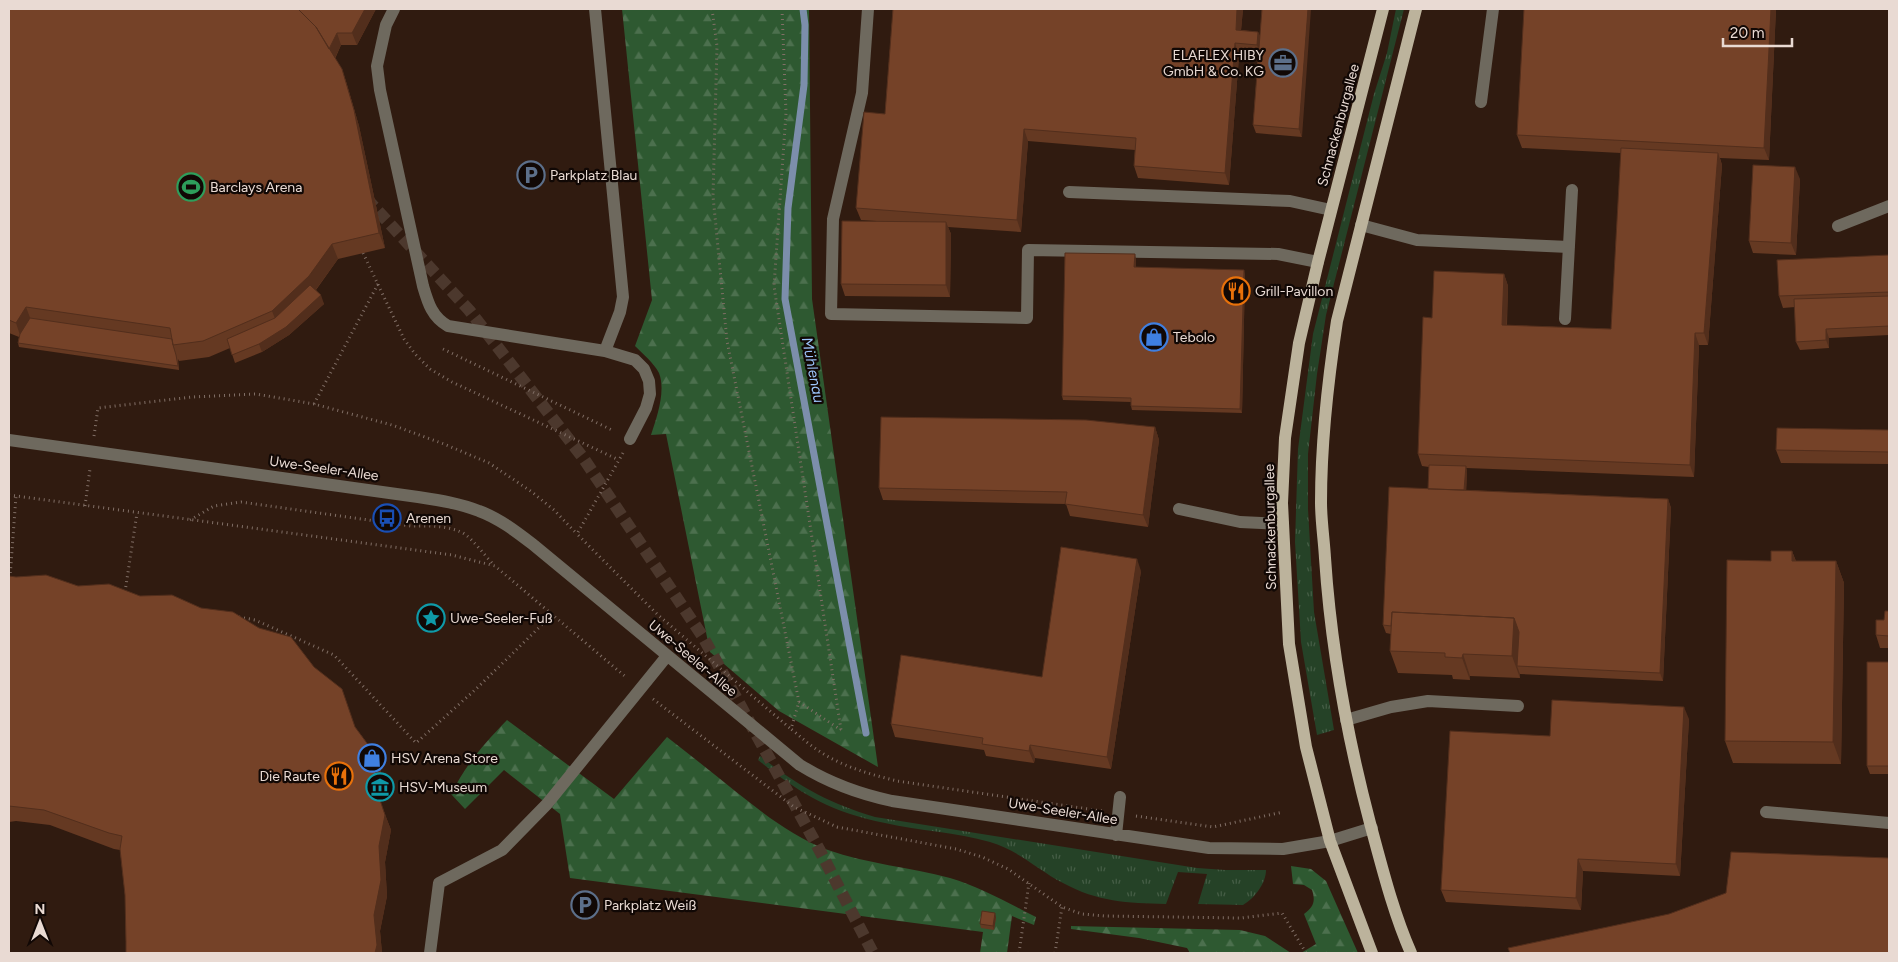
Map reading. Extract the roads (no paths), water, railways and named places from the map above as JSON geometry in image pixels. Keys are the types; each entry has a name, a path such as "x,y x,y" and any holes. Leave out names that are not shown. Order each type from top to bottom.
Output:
{"main road":[{"name":"Schnackenburgallee","path":"1372,953 1330,841 1306,747 1288,644 1282,503 1285,438 1299,343 1383,9"},
{"path":"1411,953 1379,860 1355,766 1328,605 1321,503 1330,367 1336,330 1416,9"}],"street":[{"path":"394,9 380,48 377,66 420,276 430,309 438,321 448,326 605,351 635,360 644,369 649,381 650,394 646,408 630,439"},
{"path":"595,9 622,297 620,312 605,351"},
{"path":"868,9 862,94 832,219 831,314 1026,318 1028,250 1278,254 1318,262"},
{"path":"1481,102 1493,9"},
{"path":"1565,319 1572,190"},
{"path":"1068,192 1290,201 1331,210"},
{"path":"1838,226 1889,206"},
{"path":"1361,224 1417,240 1568,247"},
{"name":"Uwe-Seeler-Allee","path":"9,440 418,497 451,503 479,511 515,531 800,764 817,775 854,792 892,800 1116,835 1224,849 1283,849 1330,841 1372,828"},
{"path":"1179,508 1240,522 1283,524"},
{"path":"430,953 439,883 502,850 547,804 667,656"},
{"path":"1346,720 1391,707 1428,701 1518,706"},
{"path":"1116,835 1120,797"},
{"path":"1766,812 1889,823"}],"waterway":[{"name":"Mühlenau","path":"803,9 805,25 804,85 788,208 785,299 866,733"}],"tunnel":[{"path":"366,198 469,310 584,459 703,637 820,851 873,953"}],"place":[{"name":"ELAFLEX HIBY GmbH & Co. KG","path":"1283,63"},
{"name":"Parkplatz Blau","path":"531,175"},
{"name":"Barclays Arena","path":"191,187"},
{"name":"Grill-Pavillon","path":"1236,291"},
{"name":"Tebolo","path":"1154,337"},
{"name":"Arenen","path":"387,518"},
{"name":"Uwe-Seeler-Fuß","path":"431,618"},
{"name":"HSV Arena Store","path":"372,758"},
{"name":"Die Raute","path":"339,776"},
{"name":"HSV-Museum","path":"380,787"},
{"name":"Parkplatz Weiß","path":"585,905"}]}
